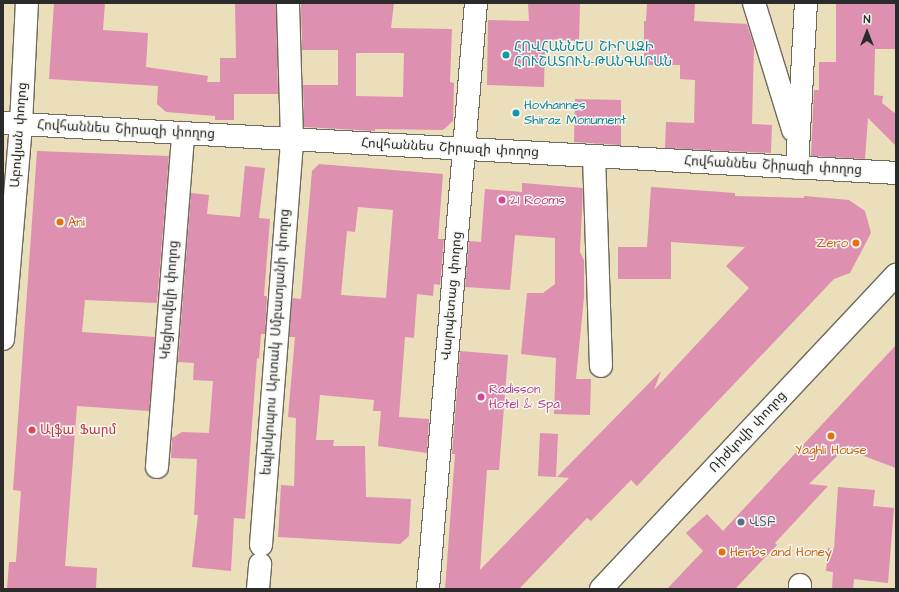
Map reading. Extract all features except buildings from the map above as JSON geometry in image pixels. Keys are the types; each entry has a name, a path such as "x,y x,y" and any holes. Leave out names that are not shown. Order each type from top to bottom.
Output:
{"street":[{"name":"Աբովյան փողոց","path":"3,339 12,123 27,3"},
{"name":"եպիսկոպոս Արտակ Սմբատյանի փողոց","path":"258,589 292,139 288,3"},
{"name":"Վարպետաց փողոց","path":"428,589 476,3"},
{"path":"754,3 797,143"},
{"path":"797,168 797,143 806,3"},
{"name":"Հովհաննես Շիրազի փողոց","path":"12,123 896,173"},
{"name":"Կեցխովելի փողոց","path":"157,467 183,133"},
{"path":"594,156 601,366"},
{"name":"Ռիժկովի փողոց","path":"601,589 896,275"}],"place":[{"name":"ՀՈՎՀԱՆՆԵՍ ՇԻՐԱԶԻ ՀՈՒՇԱՏՈՒՆ-ԹԱՆԳԱՐԱՆ","path":"506,55"},
{"name":"Hovhannes Shiraz Monument","path":"516,113"},
{"name":"21 Rooms","path":"502,200"},
{"name":"Ani","path":"60,222"},
{"name":"Zero","path":"856,243"},
{"name":"Radisson Hotel & Spa","path":"481,397"},
{"name":"Ալֆա Ֆարմ","path":"32,430"},
{"name":"Yaghli House","path":"831,436"},
{"name":"ՎՏԲ","path":"741,522"},
{"name":"Herbs and Honey","path":"722,552"}]}
